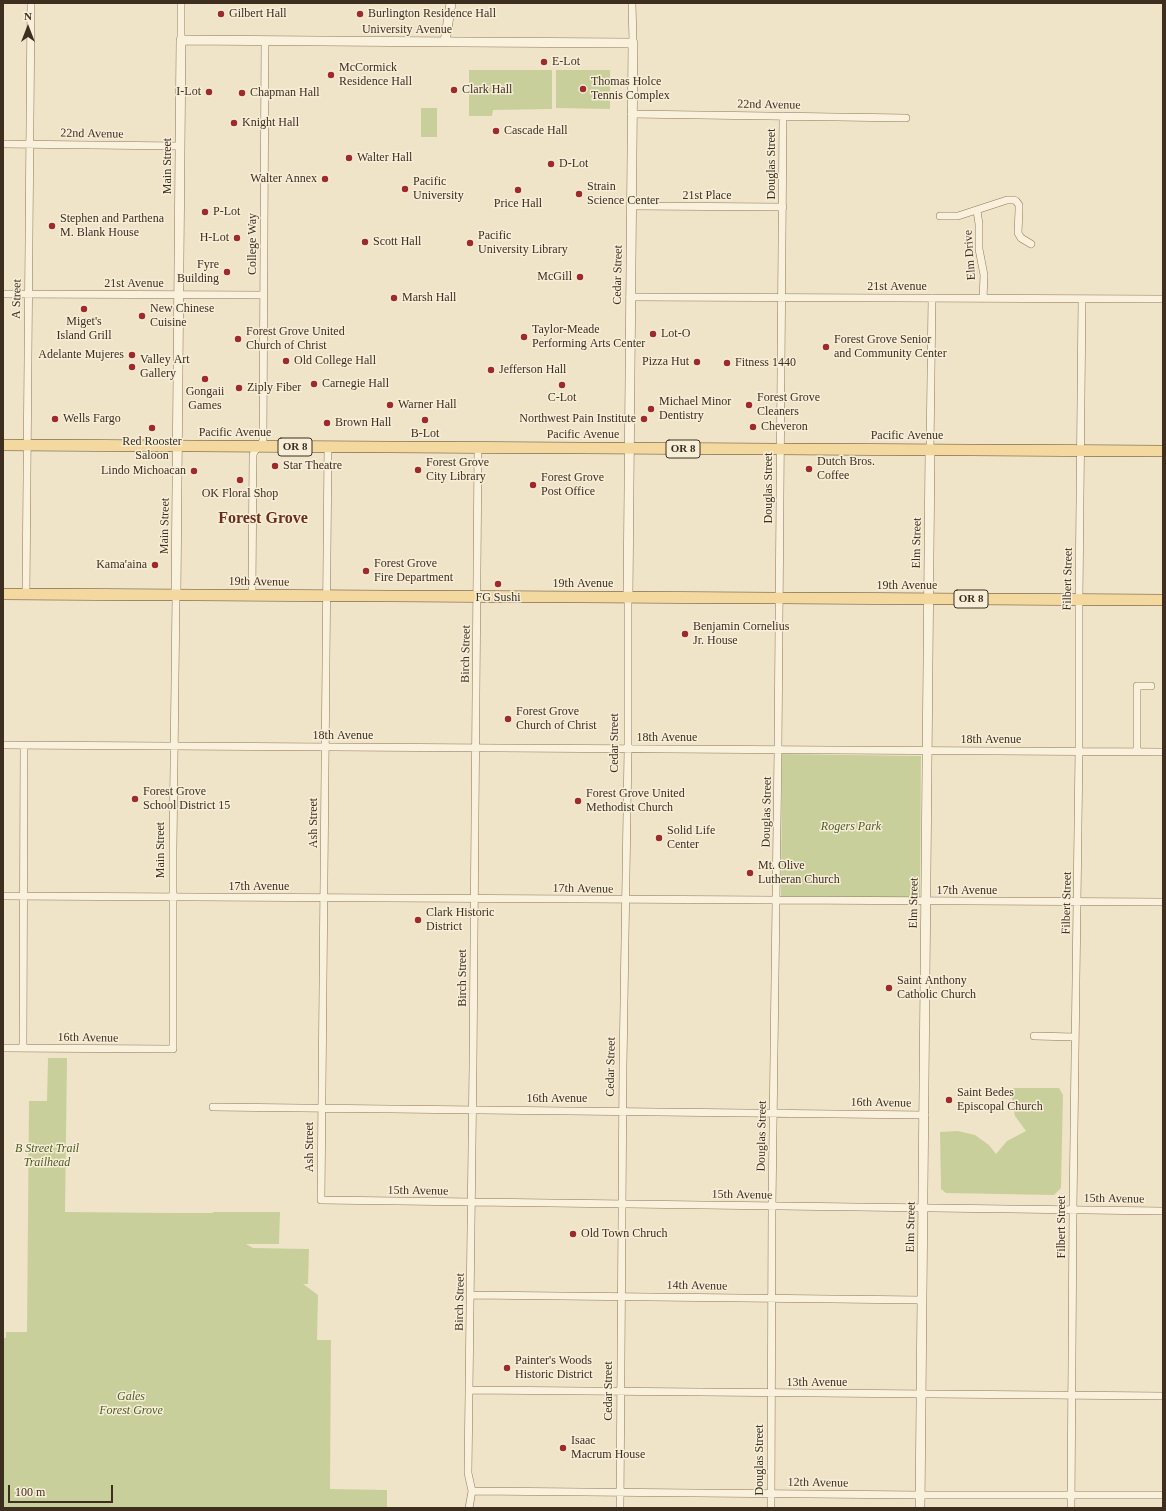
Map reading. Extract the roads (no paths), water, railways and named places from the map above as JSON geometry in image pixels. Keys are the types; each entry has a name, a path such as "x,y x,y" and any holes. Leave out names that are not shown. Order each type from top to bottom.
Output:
{"main road":[{"name":"Pacific Avenue","path":"3,445 1163,451"},
{"name":"19th Avenue","path":"3,594 1163,600"}],"street":[{"name":"A Street","path":"26,594 31,3"},
{"name":"Main Street","path":"173,1049 174,746 181,3"},
{"path":"445,42 451,3"},
{"name":"Cedar Street","path":"620,1508 620,1391 628,749 632,3"},
{"name":"University Avenue","path":"181,40 632,43"},
{"name":"College Way","path":"252,595 254,452 263,441 266,41"},
{"name":"22nd Avenue","path":"631,114 906,118"},
{"name":"Douglas Street","path":"771,1508 772,1206 777,901 783,116"},
{"name":"22nd Avenue","path":"3,144 180,146"},
{"path":"940,216 958,216 1007,200 1016,201 1020,210 1018,233 1021,238 1031,244"},
{"name":"21st Place","path":"631,206 783,207"},
{"name":"Elm Drive","path":"977,211 979,224 979,249 984,275 984,299"},
{"name":"21st Avenue","path":"3,294 264,295"},
{"name":"21st Avenue","path":"630,297 1163,299"},
{"name":"Elm Street","path":"920,1508 932,298"},
{"name":"Filbert Street","path":"1071,1508 1073,1209 1078,903 1082,299"},
{"name":"Ash Street","path":"321,1200 328,447"},
{"name":"Birch Street","path":"469,1508 472,1491 468,1473 473,1110 478,448"},
{"path":"1137,752 1137,686 1151,686"},
{"name":"18th Avenue","path":"3,746 1163,752"},
{"path":"23,1048 24,746"},
{"name":"17th Avenue","path":"3,896 1078,903 1163,902"},
{"path":"1034,1036 1075,1037"},
{"name":"16th Avenue","path":"3,1048 173,1049"},
{"name":"16th Avenue","path":"213,1107 925,1115"},
{"name":"15th Avenue","path":"321,1200 1163,1211"},
{"name":"14th Avenue","path":"471,1295 922,1300"},
{"name":"13th Avenue","path":"470,1390 771,1394 1163,1396"},
{"name":"12th Avenue","path":"472,1491 620,1491 921,1495 1163,1495"}],"place":[{"name":"Gilbert Hall","path":"221,14"},
{"name":"Burlington Residence Hall","path":"360,14"},
{"name":"E-Lot","path":"544,62"},
{"name":"McCormick Residence Hall","path":"331,75"},
{"name":"Thomas Holce Tennis Complex","path":"583,89"},
{"name":"Clark Hall","path":"454,90"},
{"name":"I-Lot","path":"209,92"},
{"name":"Chapman Hall","path":"242,93"},
{"name":"Knight Hall","path":"234,123"},
{"name":"Cascade Hall","path":"496,131"},
{"name":"Walter Hall","path":"349,158"},
{"name":"D-Lot","path":"551,164"},
{"name":"Walter Annex","path":"325,179"},
{"name":"Pacific University","path":"405,189"},
{"name":"Price Hall","path":"518,190"},
{"name":"Strain Science Center","path":"579,194"},
{"name":"P-Lot","path":"205,212"},
{"name":"Stephen and Parthena M. Blank House","path":"52,226"},
{"name":"H-Lot","path":"237,238"},
{"name":"Scott Hall","path":"365,242"},
{"name":"Pacific University Library","path":"470,243"},
{"name":"Fyre Building","path":"227,272"},
{"name":"McGill","path":"580,277"},
{"name":"Marsh Hall","path":"394,298"},
{"name":"Miget's Island Grill","path":"84,309"},
{"name":"New Chinese Cuisine","path":"142,316"},
{"name":"Lot-O","path":"653,334"},
{"name":"Taylor-Meade Performing Arts Center","path":"524,337"},
{"name":"Forest Grove United Church of Christ","path":"238,339"},
{"name":"Forest Grove Senior and Community Center","path":"826,347"},
{"name":"Adelante Mujeres","path":"132,355"},
{"name":"Old College Hall","path":"286,361"},
{"name":"Pizza Hut","path":"697,362"},
{"name":"Fitness 1440","path":"727,363"},
{"name":"Valley Art Gallery","path":"132,367"},
{"name":"Jefferson Hall","path":"491,370"},
{"name":"Gongaii Games","path":"205,379"},
{"name":"Carnegie Hall","path":"314,384"},
{"name":"C-Lot","path":"562,385"},
{"name":"Ziply Fiber","path":"239,388"},
{"name":"Warner Hall","path":"390,405"},
{"name":"Forest Grove Cleaners","path":"749,405"},
{"name":"Michael Minor Dentistry","path":"651,409"},
{"name":"Wells Fargo","path":"55,419"},
{"name":"Northwest Pain Institute","path":"644,419"},
{"name":"B-Lot","path":"425,420"},
{"name":"Brown Hall","path":"327,423"},
{"name":"Cheveron","path":"753,427"},
{"name":"Red Rooster Saloon","path":"152,428"},
{"name":"Star Theatre","path":"275,466"},
{"name":"Dutch Bros. Coffee","path":"809,469"},
{"name":"Forest Grove City Library","path":"418,470"},
{"name":"Lindo Michoacan","path":"194,471"},
{"name":"OK Floral Shop","path":"240,480"},
{"name":"Forest Grove Post Office","path":"533,485"},
{"name":"Kama'aina","path":"155,565"},
{"name":"Forest Grove Fire Department","path":"366,571"},
{"name":"FG Sushi","path":"498,584"},
{"name":"Benjamin Cornelius Jr. House","path":"685,634"},
{"name":"Forest Grove Church of Christ","path":"508,719"},
{"name":"Forest Grove School District 15","path":"135,799"},
{"name":"Forest Grove United Methodist Church","path":"578,801"},
{"name":"Solid Life Center","path":"659,838"},
{"name":"Mt. Olive Lutheran Church","path":"750,873"},
{"name":"Clark Historic District","path":"418,920"},
{"name":"Saint Anthony Catholic Church","path":"889,988"},
{"name":"Saint Bedes Episcopal Church","path":"949,1100"},
{"name":"Old Town Chruch","path":"573,1234"},
{"name":"Painter's Woods Historic District","path":"507,1368"},
{"name":"Isaac Macrum House","path":"563,1448"}],"district":[{"name":"Forest Grove","path":"263,519"}],"park label":[{"name":"Rogers Park","path":"851,827"},
{"name":"B Street Trail Trailhead","path":"47,1156"},
{"name":"Gales Forest Grove","path":"131,1404"}]}
